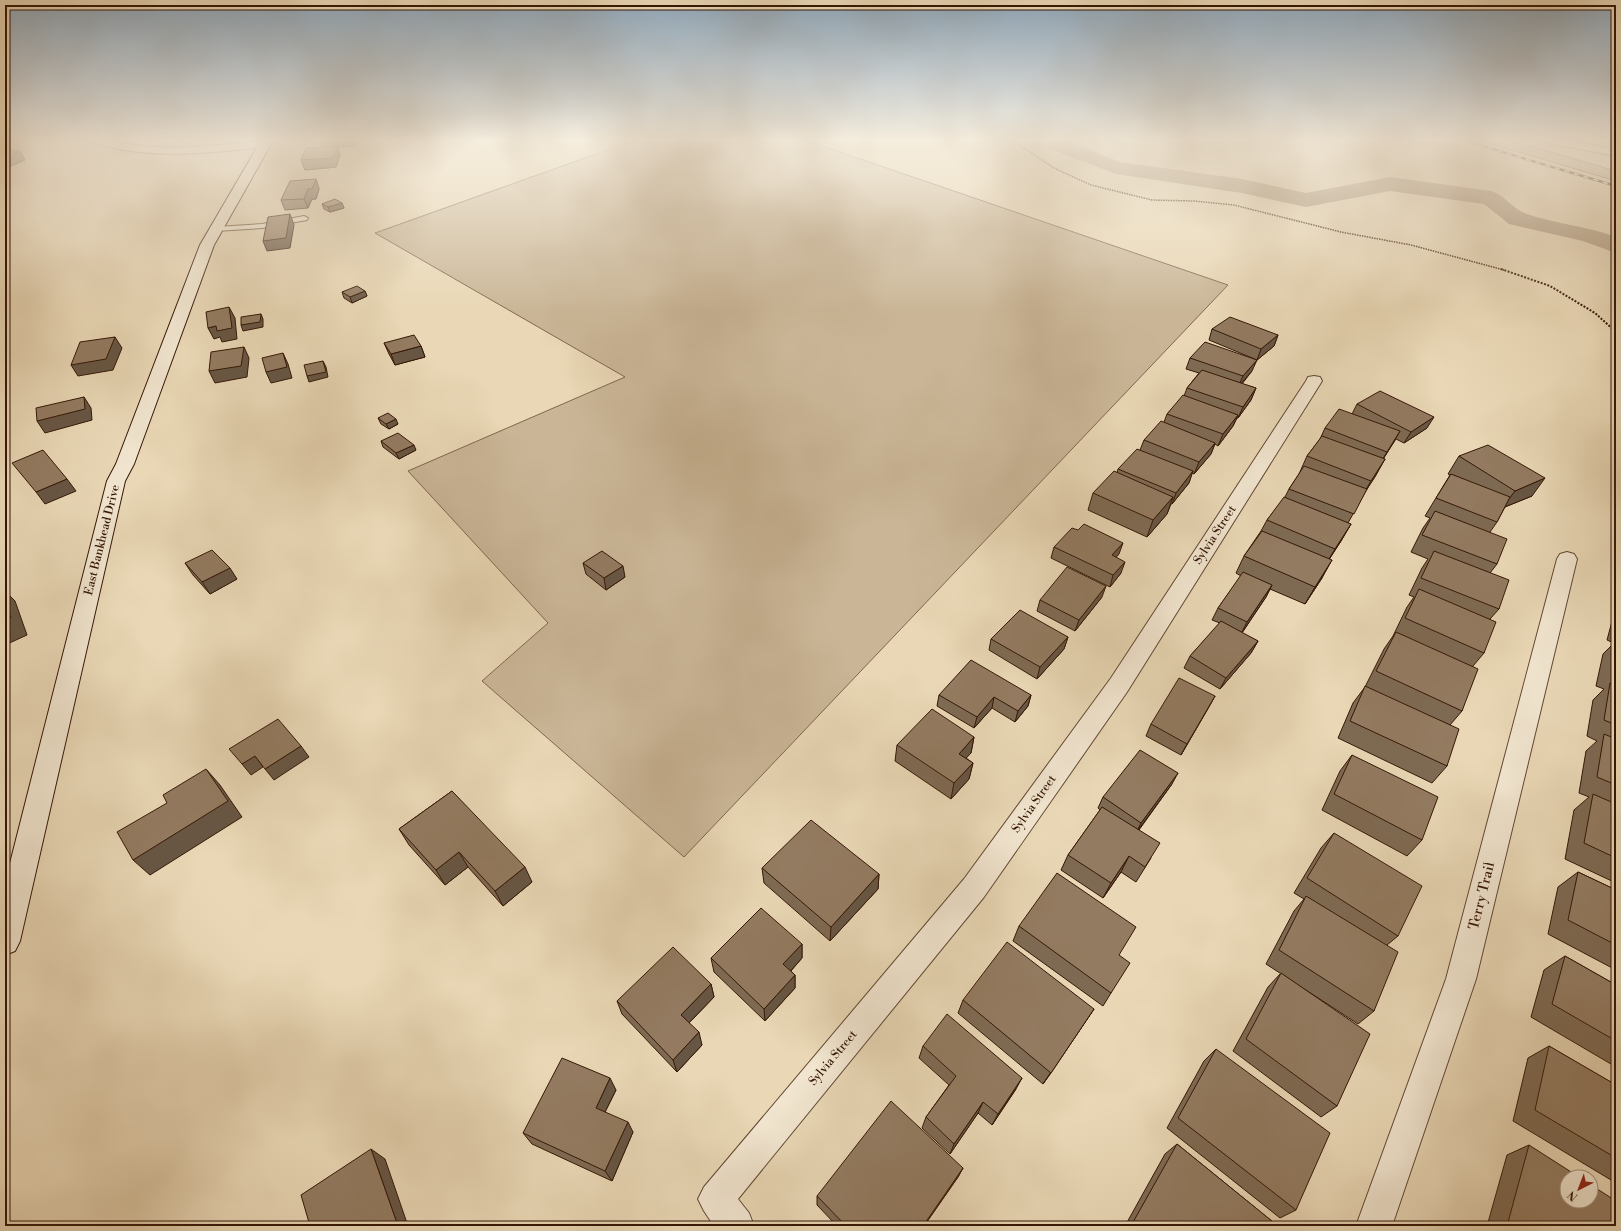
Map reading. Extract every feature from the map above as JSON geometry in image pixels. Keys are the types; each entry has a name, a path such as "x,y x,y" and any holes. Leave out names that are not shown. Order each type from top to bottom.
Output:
{"street":[{"name":"East Bankhead Drive","path":"5,941 116,481 125,464 207,245 235,196"},
{"name":"Sylvia Street","path":"736,1226 716,1199 974,888 1118,685 1314,381"},
{"name":"Terry Trail","path":"1374,1226 1461,979 1567,559"}],"lane":[{"path":"216,229 262,226 304,218"}],"path":[{"path":"1138,196 1152,200 1194,201 1234,205 1341,232 1411,245 1491,265 1550,286 1595,313 1616,332"}],"shaded area":[{"path":"477,196 970,196 1228,285 684,857 482,681 548,623 408,471 625,377 375,233"}],"building":[{"path":"283,196 305,196 304,199 281,200"},
{"path":"335,199 342,203 328,207 322,204"},
{"path":"290,214 286,238 263,241 268,217"},
{"path":"357,286 365,291 350,297 342,292"},
{"path":"229,307 232,328 217,331 216,326 208,328 206,312"},
{"path":"261,314 260,322 241,325 241,317"},
{"path":"1230,317 1278,335 1261,349 1212,329"},
{"path":"414,335 421,346 391,354 384,343"},
{"path":"115,337 106,359 71,365 80,342"},
{"path":"1205,342 1257,360 1243,376 1190,358"},
{"path":"244,347 241,366 209,371 211,352"},
{"path":"283,353 287,367 266,372 262,358"},
{"path":"323,361 326,372 307,376 304,365"},
{"path":"1202,370 1256,388 1243,407 1187,388"},
{"path":"1380,391 1434,417 1411,432 1357,404"},
{"path":"1183,395 1238,415 1223,434 1167,414"},
{"path":"84,397 85,409 37,421 36,408"},
{"path":"1339,409 1400,431 1387,452 1325,428"},
{"path":"388,413 396,419 386,424 378,418"},
{"path":"1161,421 1215,443 1199,462 1144,440"},
{"path":"398,433 414,445 396,453 381,441"},
{"path":"1322,436 1385,459 1371,481 1307,456"},
{"path":"1488,445 1545,478 1515,491 1459,456"},
{"path":"1137,449 1193,471 1176,493 1118,469"},
{"path":"43,450 67,479 36,492 12,463"},
{"path":"1304,466 1367,489 1354,514 1289,489"},
{"path":"1114,471 1173,497 1153,520 1093,493"},
{"path":"1451,474 1510,497 1497,522 1436,498"},
{"path":"1284,497 1351,524 1335,549 1267,520"},
{"path":"1435,511 1507,539 1497,564 1422,535"},
{"path":"1084,524 1123,543 1112,555 1125,562 1113,575 1054,547 1072,528 1078,530"},
{"path":"1262,531 1332,560 1315,587 1244,556"},
{"path":"212,550 230,568 202,582 185,563"},
{"path":"602,551 623,566 604,578 583,563"},
{"path":"1434,551 1509,580 1499,609 1421,578"},
{"path":"1067,567 1106,586 1079,620 1040,600"},
{"path":"1243,572 1272,585 1247,622 1218,608"},
{"path":"1419,589 1496,622 1484,653 1405,618"},
{"path":"5,602 11,618 5,620"},
{"path":"1020,610 1068,637 1040,667 991,639"},
{"path":"1221,621 1258,641 1226,678 1190,656"},
{"path":"1396,632 1478,669 1462,711 1376,671"},
{"path":"1616,655 1616,670 1613,669"},
{"path":"971,660 1031,695 1018,711 994,697 977,717 939,695"},
{"path":"1179,678 1215,696 1187,744 1151,724"},
{"path":"1610,683 1616,685 1616,725 1604,720"},
{"path":"1365,686 1459,729 1447,766 1350,721"},
{"path":"932,709 974,737 959,754 973,763 954,783 897,745"},
{"path":"278,719 301,746 265,769 255,756 242,764 229,749"},
{"path":"1604,734 1616,739 1616,785 1597,777"},
{"path":"1140,750 1178,773 1141,823 1103,797"},
{"path":"1352,755 1438,797 1422,840 1334,794"},
{"path":"206,769 228,801 133,860 117,832 167,803 163,795"},
{"path":"452,791 525,867 495,891 459,852 436,870 399,829"},
{"path":"1593,794 1616,804 1616,858 1584,843"},
{"path":"1102,807 1160,843 1145,867 1129,856 1111,883 1068,855"},
{"path":"811,820 879,874 831,927 762,868"},
{"path":"1334,833 1422,886 1398,936 1307,878"},
{"path":"1578,872 1616,890 1616,945 1568,920"},
{"path":"1057,873 1136,927 1119,955 1130,963 1111,993 1019,926"},
{"path":"1306,896 1398,952 1374,1011 1279,950"},
{"path":"761,908 802,944 783,964 795,975 764,1009 711,958"},
{"path":"1007,942 1094,1009 1051,1073 963,1000"},
{"path":"673,947 711,984 681,1015 699,1032 673,1060 617,1001"},
{"path":"1565,956 1616,985 1616,1041 1552,1004"},
{"path":"1281,973 1370,1034 1337,1106 1246,1039"},
{"path":"947,1014 1022,1078 998,1114 983,1102 954,1144 926,1117 956,1076 923,1046"},
{"path":"1549,1046 1616,1085 1616,1158 1535,1110"},
{"path":"1216,1049 1330,1133 1296,1210 1178,1118"},
{"path":"562,1058 610,1078 596,1108 628,1122 605,1171 523,1133"},
{"path":"891,1101 963,1168 923,1226 846,1226 817,1196"},
{"path":"1177,1144 1278,1226 1135,1226 1132,1224"},
{"path":"1529,1145 1566,1169 1559,1169 1559,1209 1599,1209 1599,1190 1616,1201 1616,1226 1507,1226"},
{"path":"371,1149 398,1226 310,1226 301,1195"}],"waterway":[{"path":"1290,196 1306,200 1325,196"},
{"path":"1480,196 1491,198 1517,219 1591,236 1616,246"}]}
